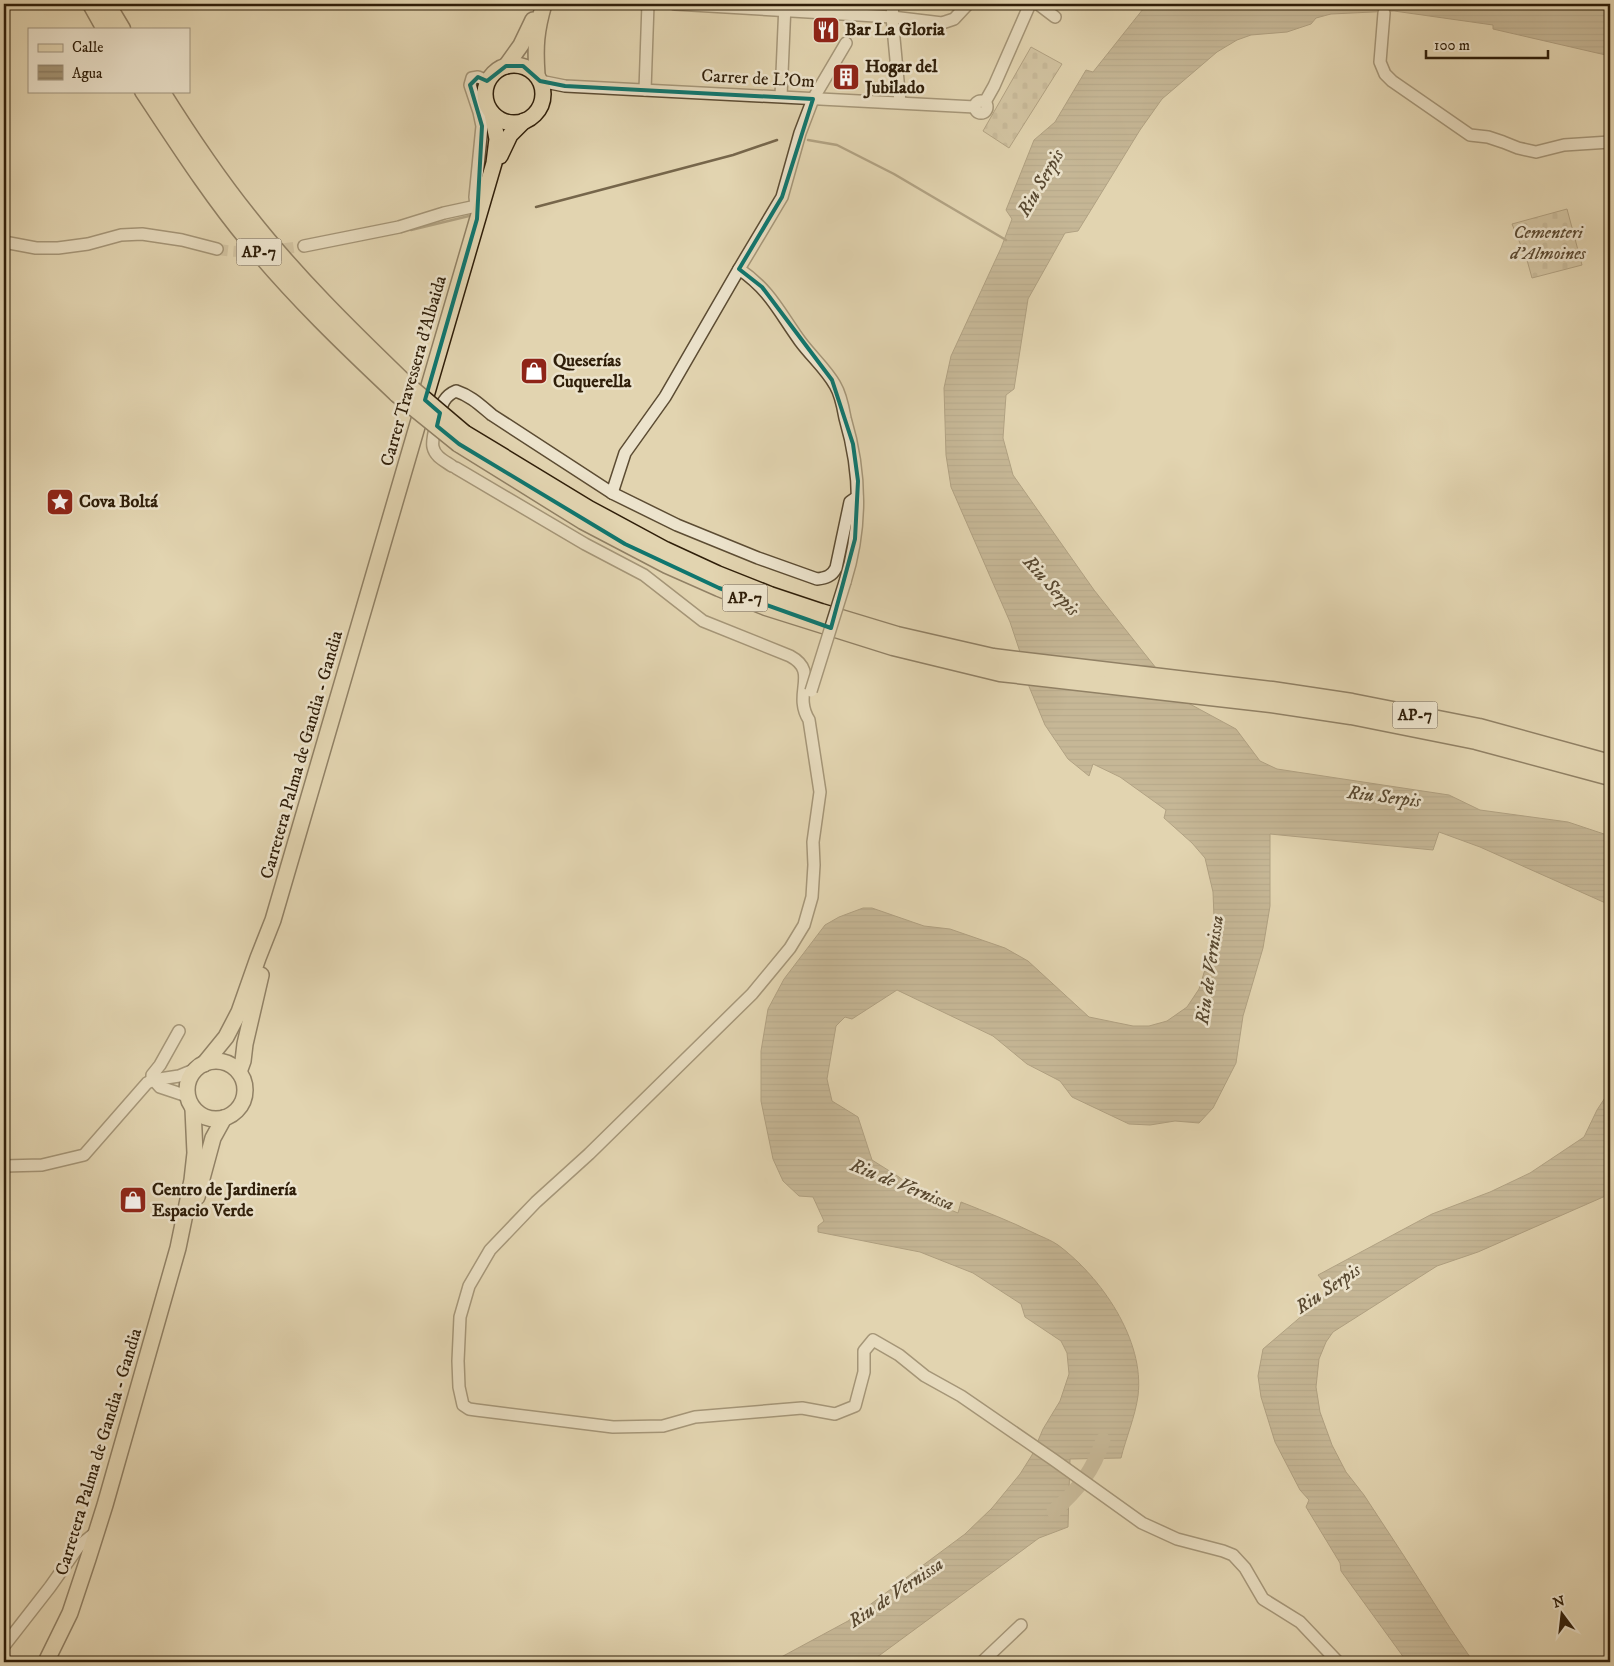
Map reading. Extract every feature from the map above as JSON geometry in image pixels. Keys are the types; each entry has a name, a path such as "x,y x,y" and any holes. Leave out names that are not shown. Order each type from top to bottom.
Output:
{"highway":[{"path":"91,4 104,28"},
{"path":"107,4 121,28"},
{"name":"AP-7","path":"144,92 201,177 248,240 308,308 461,439 583,520 667,565 734,594 797,618 893,647 1000,673 1060,673 1216,691 1352,702 1479,727 1610,763"},
{"name":"AP-7","path":"162,92 202,155 248,217 401,388"},
{"name":"AP-7","path":"1216,691 1476,741 1610,777"}],"main road":[{"path":"506,66 522,45 541,7"},
{"path":"539,78 530,69 514,64 492,74 487,81 485,98 492,114 507,122 516,123 531,117 541,104 543,88 539,78 535,43 541,7"},
{"name":"Carrer Travessera d'Albaida","path":"369,589 478,206 494,163 497,139 492,114"},
{"name":"Carrer Travessera d'Albaida","path":"494,163 500,157 510,135 524,121"},
{"name":"Carretera Palma de Gandia - Gandia","path":"239,1072 270,932 369,589"},
{"name":"Carretera Palma de Gandia - Gandia","path":"200,1067 226,1037 240,1012 258,958 270,932"},
{"path":"213,1061 222,1062 231,1065 239,1072 244,1080 244,1099 240,1107 233,1114 224,1118 208,1118 190,1103 187,1086 190,1077 200,1067 213,1061"},
{"name":"Carretera Palma de Gandia - Gandia","path":"46,1662 70,1612 105,1505 178,1248 192,1180 195,1153 190,1103"},
{"name":"Carretera Palma de Gandia - Gandia","path":"178,1248 194,1210 213,1138 224,1118"}],"street":[{"path":"541,7 554,4"},
{"path":"645,90 648,4"},
{"path":"675,4 785,7 892,16 942,23 954,19 968,4"},
{"path":"893,4 892,16 900,102"},
{"name":"Carrer de L'Om","path":"539,78 552,84 565,86 781,96 813,100 980,105 994,86 1030,4"},
{"path":"1038,4 1055,17"},
{"path":"781,96 785,7"},
{"path":"1384,13 1380,62 1385,74 1466,134 1494,139 1518,148 1536,152 1564,145 1610,142"},
{"path":"612,493 625,453 665,397 782,197 800,133 813,100 846,42"},
{"path":"304,246 399,227 444,213 478,206 475,197 482,126 470,85 472,78 478,77 487,81"},
{"path":"4,242 36,248 58,248 88,244 121,235 142,234 182,240 217,250"},
{"path":"739,269 756,281 767,293 800,341 836,386 853,444 857,475 854,549 812,691 809,720 820,792 813,842 812,897 804,925 790,948 752,994 589,1154 536,1202 490,1250 469,1286 460,1317 458,1361 463,1404 469,1409 613,1427 663,1426 695,1417 802,1408 835,1414 855,1406 864,1372 864,1351 873,1340 899,1355 925,1376 961,1396 1142,1523 1177,1539 1233,1555 1245,1568 1263,1599 1300,1622 1338,1662"},
{"path":"809,720 805,714 802,700 804,670 801,663 703,621 644,575 585,544 454,467 438,456 432,446 433,439 444,401 456,391 466,394 492,415 612,493 686,528 758,558 817,579 826,578 836,568 850,502 857,497"},
{"path":"179,1031 160,1065 152,1074 156,1084 190,1103"},
{"path":"160,1065 161,1072 167,1077"},
{"path":"4,1166 42,1165 84,1155 138,1094 167,1077 179,1076 200,1067"},
{"path":"4,1646 79,1546 95,1533"},
{"path":"982,1662 1021,1625"}],"highlighted area":[{"path":"506,66 523,66 540,81 565,86 813,99 782,197 739,269 762,287 832,380 853,444 858,481 855,539 831,628 719,588 625,544 459,444 437,426 440,413 425,400 477,219 482,126 470,85 478,77 487,81"}],"green space":[{"path":"1031,47 1062,64 1009,148 983,131"},
{"name":"Cementeri d'Almoines","path":"1567,209 1582,265 1532,278 1527,260 1512,224"}],"water":[{"name":"Riu Serpis","path":"1147,4 1610,4 1610,56 1493,29 1493,25 1394,11 1331,14 1316,18 1311,24 1287,32 1251,35 1237,40 1217,52 1162,99 1140,130 1078,231 1065,233 1028,299 1014,389 1006,395 1003,438 1013,475 1094,590 1156,668 1020,652 1010,622 951,487 946,455 944,388 951,356 1001,248 1012,219 1006,210 1034,140 1055,122 1086,70 1093,72"},
{"name":"Riu Serpis","path":"1028,684 1188,703 1236,729 1260,761 1277,769 1449,795 1480,810 1568,822 1610,836 1610,905 1480,847 1439,832 1433,850 1270,834 1270,906 1263,948 1243,1016 1236,1063 1213,1108 1199,1123 1175,1121 1150,1125 1129,1124 1072,1097 1060,1081 1027,1064 993,1036 897,990 852,1019 845,1017 836,1026 827,1079 832,1101 858,1117 872,1160 899,1177 926,1200 958,1213 961,1202 1049,1240 1074,1258 1104,1292 1127,1332 1134,1353 1138,1375 1138,1396 1121,1458 1070,1459 1068,1527 1039,1538 880,1655 867,1662 772,1662 848,1621 965,1534 992,1508 1020,1474 1032,1455 1043,1429 1060,1401 1069,1374 1067,1353 1061,1341 1025,1317 1021,1304 973,1273 920,1252 818,1232 818,1226 824,1221 813,1197 799,1196 783,1181 773,1159 761,1101 761,1051 768,1009 784,979 825,925 839,917 863,908 872,908 924,926 950,929 1005,948 1028,961 1089,1017 1133,1026 1149,1026 1167,1021 1187,1007 1199,989 1207,963 1214,917 1213,892 1205,858 1192,843 1164,818 1166,810 1120,777 1093,764 1089,776 1068,759 1045,725"},
{"path":"1610,1090 1610,1194 1478,1252 1437,1266 1333,1332 1326,1342 1319,1359 1316,1387 1320,1412 1332,1445 1346,1472 1364,1495 1450,1628 1470,1657 1476,1662 1407,1662 1341,1571 1340,1563 1306,1507 1309,1500 1300,1490 1275,1442 1261,1397 1258,1376 1263,1349 1331,1291 1318,1275 1432,1214 1490,1192 1530,1173 1584,1137 1597,1110"}],"waterway":[{"path":"536,207 733,155 777,140"},
{"path":"808,140 837,145 894,174 1006,240"},
{"path":"411,230 469,216"},
{"name":"Riu de Vernissa","path":"1054,1511 1084,1479 1095,1461 1103,1440"}],"tunnel":[{"path":"217,249 250,252 304,246"}],"place":[{"name":"Bar La Gloria","path":"826,30"},
{"name":"Hogar del Jubilado","path":"846,77"},
{"name":"Queserías Cuquerella","path":"534,371"},
{"name":"Cova Boltá","path":"60,502"},
{"name":"Centro de Jardinería Espacio Verde","path":"133,1200"}]}
